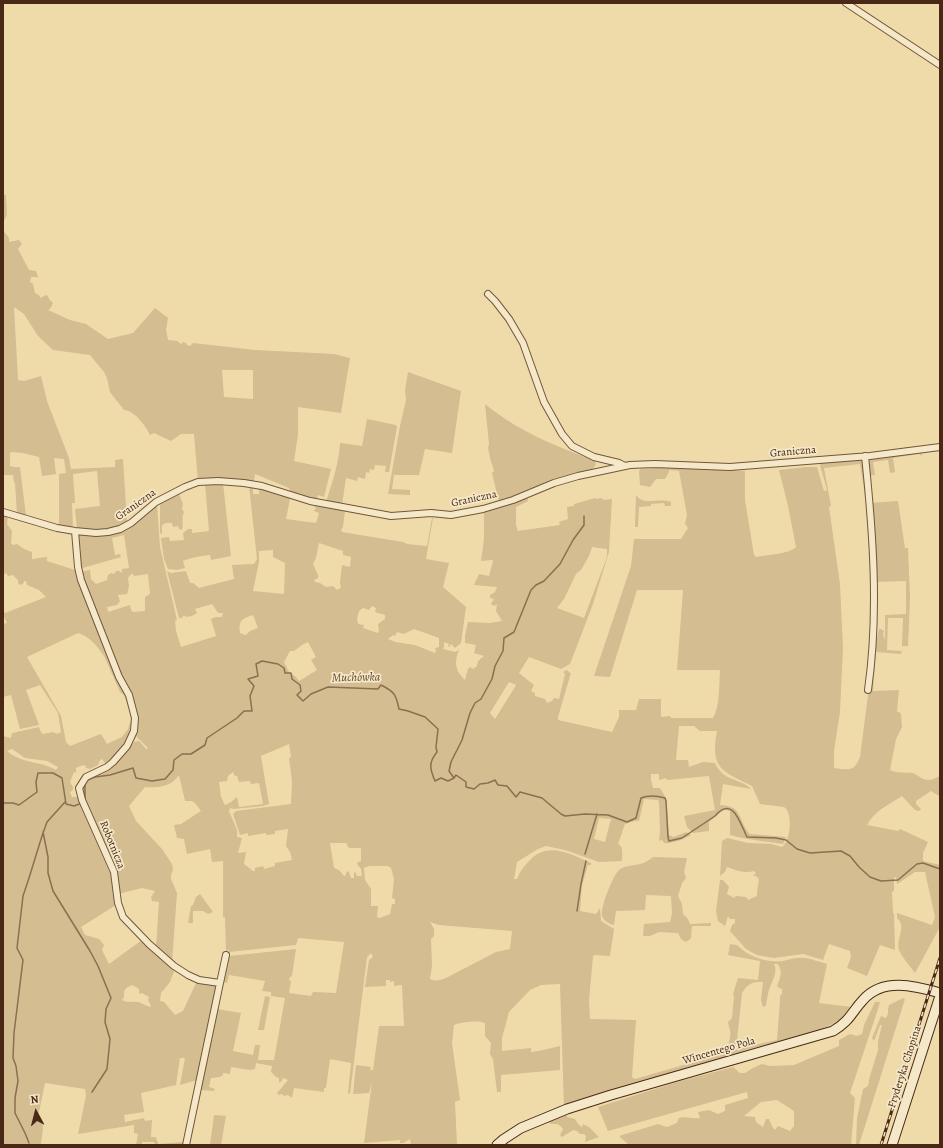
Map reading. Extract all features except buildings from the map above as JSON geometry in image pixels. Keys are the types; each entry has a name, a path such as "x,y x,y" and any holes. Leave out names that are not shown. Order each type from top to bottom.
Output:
{"street":[{"path":"846,3 940,65"},
{"path":"488,294 509,319 523,343 544,402 562,434 572,446 594,457 619,463 625,466"},
{"name":"Graniczna","path":"3,512 57,528 96,533 120,529 131,523 157,501 198,482 218,481 262,486 310,501 391,516 431,513 451,515 483,509 513,500 554,483 578,476 625,466 656,464 730,467 864,456 940,447"},
{"path":"864,456 870,504 874,603 868,690"},
{"name":"Robotnicza","path":"75,531 78,567 81,580 119,677 129,696 135,718 134,731 127,746 107,767 86,777 79,788 83,803 114,872 118,903 123,917 149,944 174,966 199,980 220,983"},
{"path":"186,1145 226,955"},
{"name":"Wincentego Pola","path":"497,1145 507,1136 521,1128 563,1111 611,1095 833,1031 848,1020 870,993 884,986 909,986 940,994"},
{"name":"Fryderyka Chopina","path":"892,1145 940,994"}],"shaded area":[{"path":"3,195 6,195 7,215 4,221 4,231 9,238 9,242 19,240 22,244 18,249 29,270 36,271 38,277 31,277 30,282 33,284 35,293 40,296 40,298 46,295 48,296 53,303 48,310 70,320 86,324 108,339 133,333 155,308 168,318 166,330 168,340 177,341 181,344 183,342 190,346 193,343 255,350 334,354 350,358 341,413 298,407 298,435 294,461 331,469 324,497 318,495 316,502 291,493 289,488 255,474 254,481 223,479 198,481 194,434 181,434 171,441 154,433 150,435 146,427 139,419 132,413 124,410 110,392 104,372 90,355 53,350 38,336 24,314 14,307 18,380 24,381 41,376 47,401 69,458 71,469 115,467 115,460 123,459 127,522 102,530 77,530 75,509 100,506 97,471 73,474 75,503 72,503 73,528 59,526 59,474 66,473 64,459 54,458 56,474 42,476 39,457 23,453 10,453 10,466 20,467 26,516 17,514 13,475 3,475","holes":["222,370 253,370 253,399 224,397"]},
{"path":"408,372 461,391 452,453 425,449 419,475 394,475 392,489 410,490 410,495 388,494 406,400 405,390"},
{"path":"485,404 524,430 565,449 594,460 596,464 593,469 550,480 514,498 499,502 492,473 494,471 488,448 489,444"},
{"path":"367,419 396,425 397,427 389,472 385,472 386,466 375,465 374,470 370,469 369,473 366,472 365,479 358,477 357,481 346,478 342,505 326,502 337,465 340,443 362,446"},
{"path":"921,451 922,456 919,454 893,458 895,472 890,473 888,460 873,462 875,475 867,476 868,457"},
{"path":"861,458 866,501 860,464 824,468 831,506 829,507 840,584 843,648 840,712 834,751 834,768 853,768 860,757 876,623 876,643 879,629 884,631 883,635 885,640 885,615 906,614 906,581 874,582 871,503 898,501 905,548 908,548 910,597 908,646 902,646 903,618 888,618 887,650 902,651 901,654 876,652 873,691 899,690 897,712 901,714 902,727 896,739 890,770 913,773 926,780 940,776 940,795 939,796 931,791 916,801 916,804 921,809 919,811 915,810 902,796 874,815 867,825 898,831 900,829 928,842 923,853 923,861 940,865 940,927 915,973 899,950 898,946 901,925 897,918 897,913 932,925 935,917 925,872 915,872 897,884 896,877 894,878 894,891 892,892 895,950 880,945 867,976 847,968 851,957 850,951 829,944 823,960 803,954 774,958 757,955 746,949 730,931 732,925 735,923 735,919 730,919 728,916 725,926 718,921 716,911 720,880 723,880 729,887 727,894 734,898 736,896 746,897 748,900 757,896 759,879 756,876 753,876 756,873 754,871 744,872 727,867 725,872 720,876 722,841 727,838 748,843 771,844 782,847 785,844 789,833 789,815 784,807 760,804 752,786 726,772 721,767 715,754 717,731 700,731 694,726 679,726 676,760 688,760 689,767 703,762 715,763 718,769 727,777 742,783 751,789 723,784 720,805 728,806 737,811 750,834 786,837 783,844 730,835 730,811 724,809 709,822 709,831 693,833 687,827 684,816 715,810 709,776 667,780 666,778 659,780 659,774 651,774 653,788 660,788 666,798 669,835 674,837 686,832 691,835 671,843 664,843 662,840 659,841 659,802 658,800 644,799 639,821 625,824 618,844 622,849 622,861 599,862 565,850 546,846 538,849 517,862 514,879 517,879 522,869 530,860 537,854 544,851 552,850 568,853 591,863 591,865 588,865 582,885 580,911 596,914 600,908 601,921 614,929 610,956 594,955 593,957 589,1000 590,1019 636,1020 632,1077 635,1079 729,1052 731,1033 728,1022 732,1018 733,994 738,978 758,980 760,961 728,955 730,944 737,945 752,956 764,960 783,961 802,958 827,964 819,1003 851,1007 844,1016 833,1024 817,1031 742,1051 742,1054 564,1107 560,984 541,985 530,990 509,1012 502,1038 502,1051 531,1048 531,1052 560,1046 560,1070 501,1075 501,1092 497,1092 493,1059 490,1054 491,1043 485,1036 485,1023 470,1022 454,1025 452,1043 460,1100 455,1102 457,1145 411,1145 410,1139 403,1143 400,1143 400,1140 364,1143 372,1082 369,1093 353,1094 356,1065 371,1067 370,1070 373,1070 379,1026 404,1026 402,985 394,986 394,981 390,982 390,980 386,980 386,986 365,987 369,960 373,957 371,953 367,957 350,1094 348,1093 351,1063 330,1059 326,1088 324,1088 324,1092 294,1088 292,1098 288,1095 279,1095 277,1093 288,1080 283,1078 281,1082 279,1082 279,1078 271,1072 272,1066 256,1063 255,1069 250,1070 231,1067 230,1074 223,1073 220,1077 211,1078 209,1087 215,1089 214,1091 200,1090 217,1009 241,1013 233,1051 253,1055 255,1045 260,1045 258,1060 274,1060 285,998 271,996 271,992 262,991 265,981 229,975 227,983 222,982 229,956 296,949 292,976 289,980 291,981 289,993 311,996 313,992 336,993 344,942 298,938 296,945 229,952 229,950 226,951 225,917 223,917 223,861 212,862 210,849 187,854 184,839 177,838 174,825 181,824 201,811 192,801 185,801 179,775 172,782 164,786 145,787 129,806 136,821 162,849 172,864 173,870 171,879 177,893 172,963 156,948 159,902 152,901 151,897 155,891 142,888 118,894 114,872 84,805 81,807 112,878 116,905 81,927 85,935 99,939 104,945 102,950 109,964 142,940 175,969 170,982 161,993 160,1001 164,1002 175,1015 183,1011 197,981 213,983 217,988 197,1080 180,1085 185,1058 180,1058 176,1085 141,1093 144,1112 124,1115 125,1122 144,1118 145,1121 152,1120 151,1137 156,1137 158,1144 184,1142 184,1145 155,1145 154,1142 142,1142 142,1145 136,1145 138,1134 134,1133 134,1125 78,1134 86,1096 85,1089 45,1083 38,1117 41,1120 43,1127 41,1145 3,1145 3,736 11,738 12,733 39,727 43,734 53,732 57,734 61,732 58,713 40,685 26,690 39,725 20,729 11,695 3,697 3,624 7,623 3,615 3,610 5,613 46,597 39,590 27,585 26,581 20,585 18,580 13,575 8,576 6,573 3,574 3,514 8,516 7,524 12,531 11,543 13,545 17,544 32,552 32,559 47,557 47,561 75,570 102,642 105,645 116,677 126,696 130,709 131,719 128,736 120,751 105,763 102,759 100,760 98,765 90,769 86,768 85,765 76,768 76,773 74,772 70,782 73,790 70,792 72,797 77,797 83,795 83,789 87,780 95,774 115,765 134,742 139,741 146,749 148,748 135,735 135,718 79,572 90,570 91,579 96,584 107,580 108,575 111,573 114,574 116,571 119,571 122,573 122,569 129,568 124,535 112,538 115,555 120,554 121,557 79,569 79,549 81,551 78,535 110,533 157,505 160,547 177,620 175,621 176,631 181,647 216,636 211,619 222,617 223,613 218,613 212,604 195,609 197,613 192,616 186,617 184,615 182,618 179,618 167,571 171,573 186,571 190,583 193,583 199,588 234,579 232,565 254,564 257,559 249,485 253,485 253,494 259,494 259,486 289,497 290,499 286,519 316,523 319,513 314,511 316,509 314,505 345,511 343,527 341,530 342,532 403,542 407,544 427,546 433,518 426,559 449,563 443,587 466,607 461,643 455,648 451,644 448,647 449,644 444,642 443,649 455,652 459,650 456,658 456,666 457,670 465,680 468,669 470,667 473,669 477,666 478,661 484,656 474,653 476,645 465,643 468,622 490,623 502,621 496,611 497,604 494,606 491,604 494,599 490,598 490,595 495,592 497,587 474,585 479,574 489,576 493,561 481,561 484,539 484,512 513,503 527,496 528,501 516,507 516,525 518,531 560,525 559,522 568,519 567,507 595,498 602,498 603,500 612,499 609,552 593,604 570,664 561,669 529,657 519,673 534,685 531,691 535,693 535,696 545,699 547,703 552,701 554,698 559,699 565,674 563,672 567,670 571,674 558,720 612,732 619,717 619,710 636,710 639,699 661,699 661,717 713,718 717,708 719,696 719,670 677,670 683,590 637,590 610,677 594,676 631,566 634,539 681,539 688,528 685,524 687,515 679,471 669,470 665,479 656,479 650,487 640,485 639,471 641,469 672,467 745,471 745,500 754,555 756,557 783,553 796,547 779,470 817,467 824,491 827,490 820,465 821,461","holes":["319,543 343,551 343,555 351,557 350,567 342,565 340,583 341,588 337,590 333,586 326,587 315,582 314,580 318,578 318,575 313,564 316,558","592,547 607,549 607,557 584,618 557,608 564,599 576,574 581,570","273,550 273,557 285,563 284,594 253,591 259,562 259,551","131,574 134,576 148,574 150,594 145,597 145,611 133,612 130,605 108,612 107,607 117,605 120,601 118,595 127,594 129,586 128,578","372,606 376,608 375,612 385,615 385,619 378,624 378,633 363,628 364,625 358,624 357,619 359,611 363,608 369,610","253,615 258,628 250,631 246,635 240,633 240,623 246,617","414,629 439,638 439,647 435,648 435,653 415,645 395,642 388,639 393,635 395,636 397,632 404,634","78,633 82,634 93,642 104,656 120,692 124,695 131,719 128,729 122,737 107,744 101,734 70,746 66,742 61,716 27,657","308,642 316,657 311,660 317,670 299,681 289,672 284,662 290,651 294,651","509,682 516,685 495,719 490,713","289,744 292,781 291,804 236,811 233,814 240,835 248,833 248,836 243,837 266,833 266,835 275,834 275,831 288,829 286,846 290,852 292,860 275,863 275,866 264,869 263,866 255,868 255,871 253,871 244,864 246,852 238,853 242,838 237,837 237,830 229,811 230,808 263,806 269,804 261,756","12,749 25,758 47,761 58,767 56,770 44,765 25,761 7,751","233,772 235,776 237,776 239,782 250,781 251,784 259,783 263,804 239,807 237,797 225,805 221,797 219,782 227,781 228,776","599,818 611,819 605,842 594,839","330,843 346,843 349,848 361,848 361,861 357,864 361,869 362,876 357,876 354,872 354,878 351,878 348,871 344,876 339,870 334,868","369,866 388,866 391,868 394,879 392,898 395,899 395,904 392,904 390,914 380,918 377,917 378,906 371,906 371,889 365,880 364,868","430,922 439,925 512,931 510,949 496,952 446,978 437,981 430,979 432,966 431,939 434,936 434,929","774,964 778,964 781,973 777,986 782,989 782,994 780,996 777,1040 736,1049 742,993 746,987 751,984 763,982 761,1000 763,1007 766,1006 775,975","132,985 139,989 139,994 142,993 149,997 148,1000 151,1006 149,1007 139,1002 122,1000 124,997 126,988"]},
{"path":"223,483 231,556 211,560 210,555 196,557 183,561 185,568 177,570 168,569 164,559 161,538 169,537 170,541 184,540 183,533 188,529 192,529 192,533 209,531 205,484"},
{"path":"181,492 179,494 184,512 182,530 179,529 178,526 173,527 172,523 166,523 162,525 162,534 160,533 160,502"},
{"path":"636,495 639,499 643,500 671,502 671,506 665,506 664,503 639,507 638,527 635,527"},
{"path":"653,857 687,858 684,872 686,878 682,883 678,896 682,904 683,914 688,919 690,924 711,923 711,926 692,926 691,938 688,941 680,938 678,933 659,932 650,936 643,936 644,924 670,922 672,913 671,896 646,895 645,910 616,911 614,925 607,922 602,916 603,906 616,873 621,868 644,863"},
{"path":"200,894 213,912 208,914 203,911 193,911 193,923 188,923 191,906 193,905 196,897"},
{"path":"265,996 270,997 264,1030 258,1030"},
{"path":"903,998 905,999 859,1145 856,1145 857,1118 863,1089 868,1086 878,1050 878,1041 882,1025 880,1025 874,1041 872,1038 881,1016 886,1018 889,1005"},
{"path":"875,1002 880,1002 850,1093 855,1098 851,1145 629,1145 619,1136 658,1124 667,1127 677,1123 679,1118 700,1118 698,1112 709,1110 718,1114 725,1111 725,1105 748,1098 747,1092 608,1131 598,1107 677,1082 733,1067 740,1073 745,1073 762,1064 770,1066 794,1065 839,1046 839,1040 850,1034 857,1036 862,1034 864,1025","holes":["777,1100 794,1111 794,1126 790,1131 778,1126 775,1130 769,1119 766,1119 763,1127 756,1122 755,1117 744,1116 761,1102"]},
{"path":"214,1115 226,1116 221,1145 210,1145"},
{"path":"567,1115 567,1117 575,1119 582,1127 583,1124 589,1127 599,1137 585,1142 586,1136 584,1134 580,1134 573,1130 562,1137 560,1135 563,1129 562,1127 558,1124 551,1124 548,1122"}],"waterway":[{"path":"454,778 449,771 451,762 462,740 470,713 475,703 481,699 492,679 495,666 503,651 504,638 514,632 531,590 536,585 544,581 560,564 573,540 584,525 584,516"},
{"name":"Muchówka","path":"85,802 85,781 95,777 110,775 133,768 136,778 152,781 165,779 173,770 174,760 182,754 191,754 205,745 207,738 237,718 244,711 252,711 250,696 254,686 248,679 258,676 256,664 262,661 278,664 284,668 285,673 291,673 292,679 300,685 301,691 297,695 303,701 311,694 328,687 378,689 381,685 392,692 396,697 399,709 425,717 438,729 436,747 437,752 431,763 435,781 441,778 448,781 456,775 466,782 466,787 474,789 480,784 495,780 498,785 507,786 516,797 520,792 542,798 565,816 585,814 608,815 627,822 636,818 641,798 647,796 665,798 669,841 682,838 715,816 721,810 727,808 735,813 747,837 776,838 786,840 797,849 810,853 841,851 850,856 870,877 881,881 898,880 917,864 923,863 940,869"},
{"name":"Muchówka","path":"3,803 13,803 19,805 37,792 36,782 38,773 53,773 62,778 66,804 74,806 82,803"},
{"path":"29,1143 15,1113 15,1098 18,1081 16,1066 13,1058 14,1033 23,960 17,948 23,896 42,836 47,822 65,802"},
{"path":"585,854 597,814"},
{"path":"43,832 48,857 48,873 53,891 90,951 111,998 106,1009 105,1022 110,1039 107,1069 92,1092"},
{"path":"577,911 586,861"}],"railway":[{"path":"881,1145 940,958"}]}
